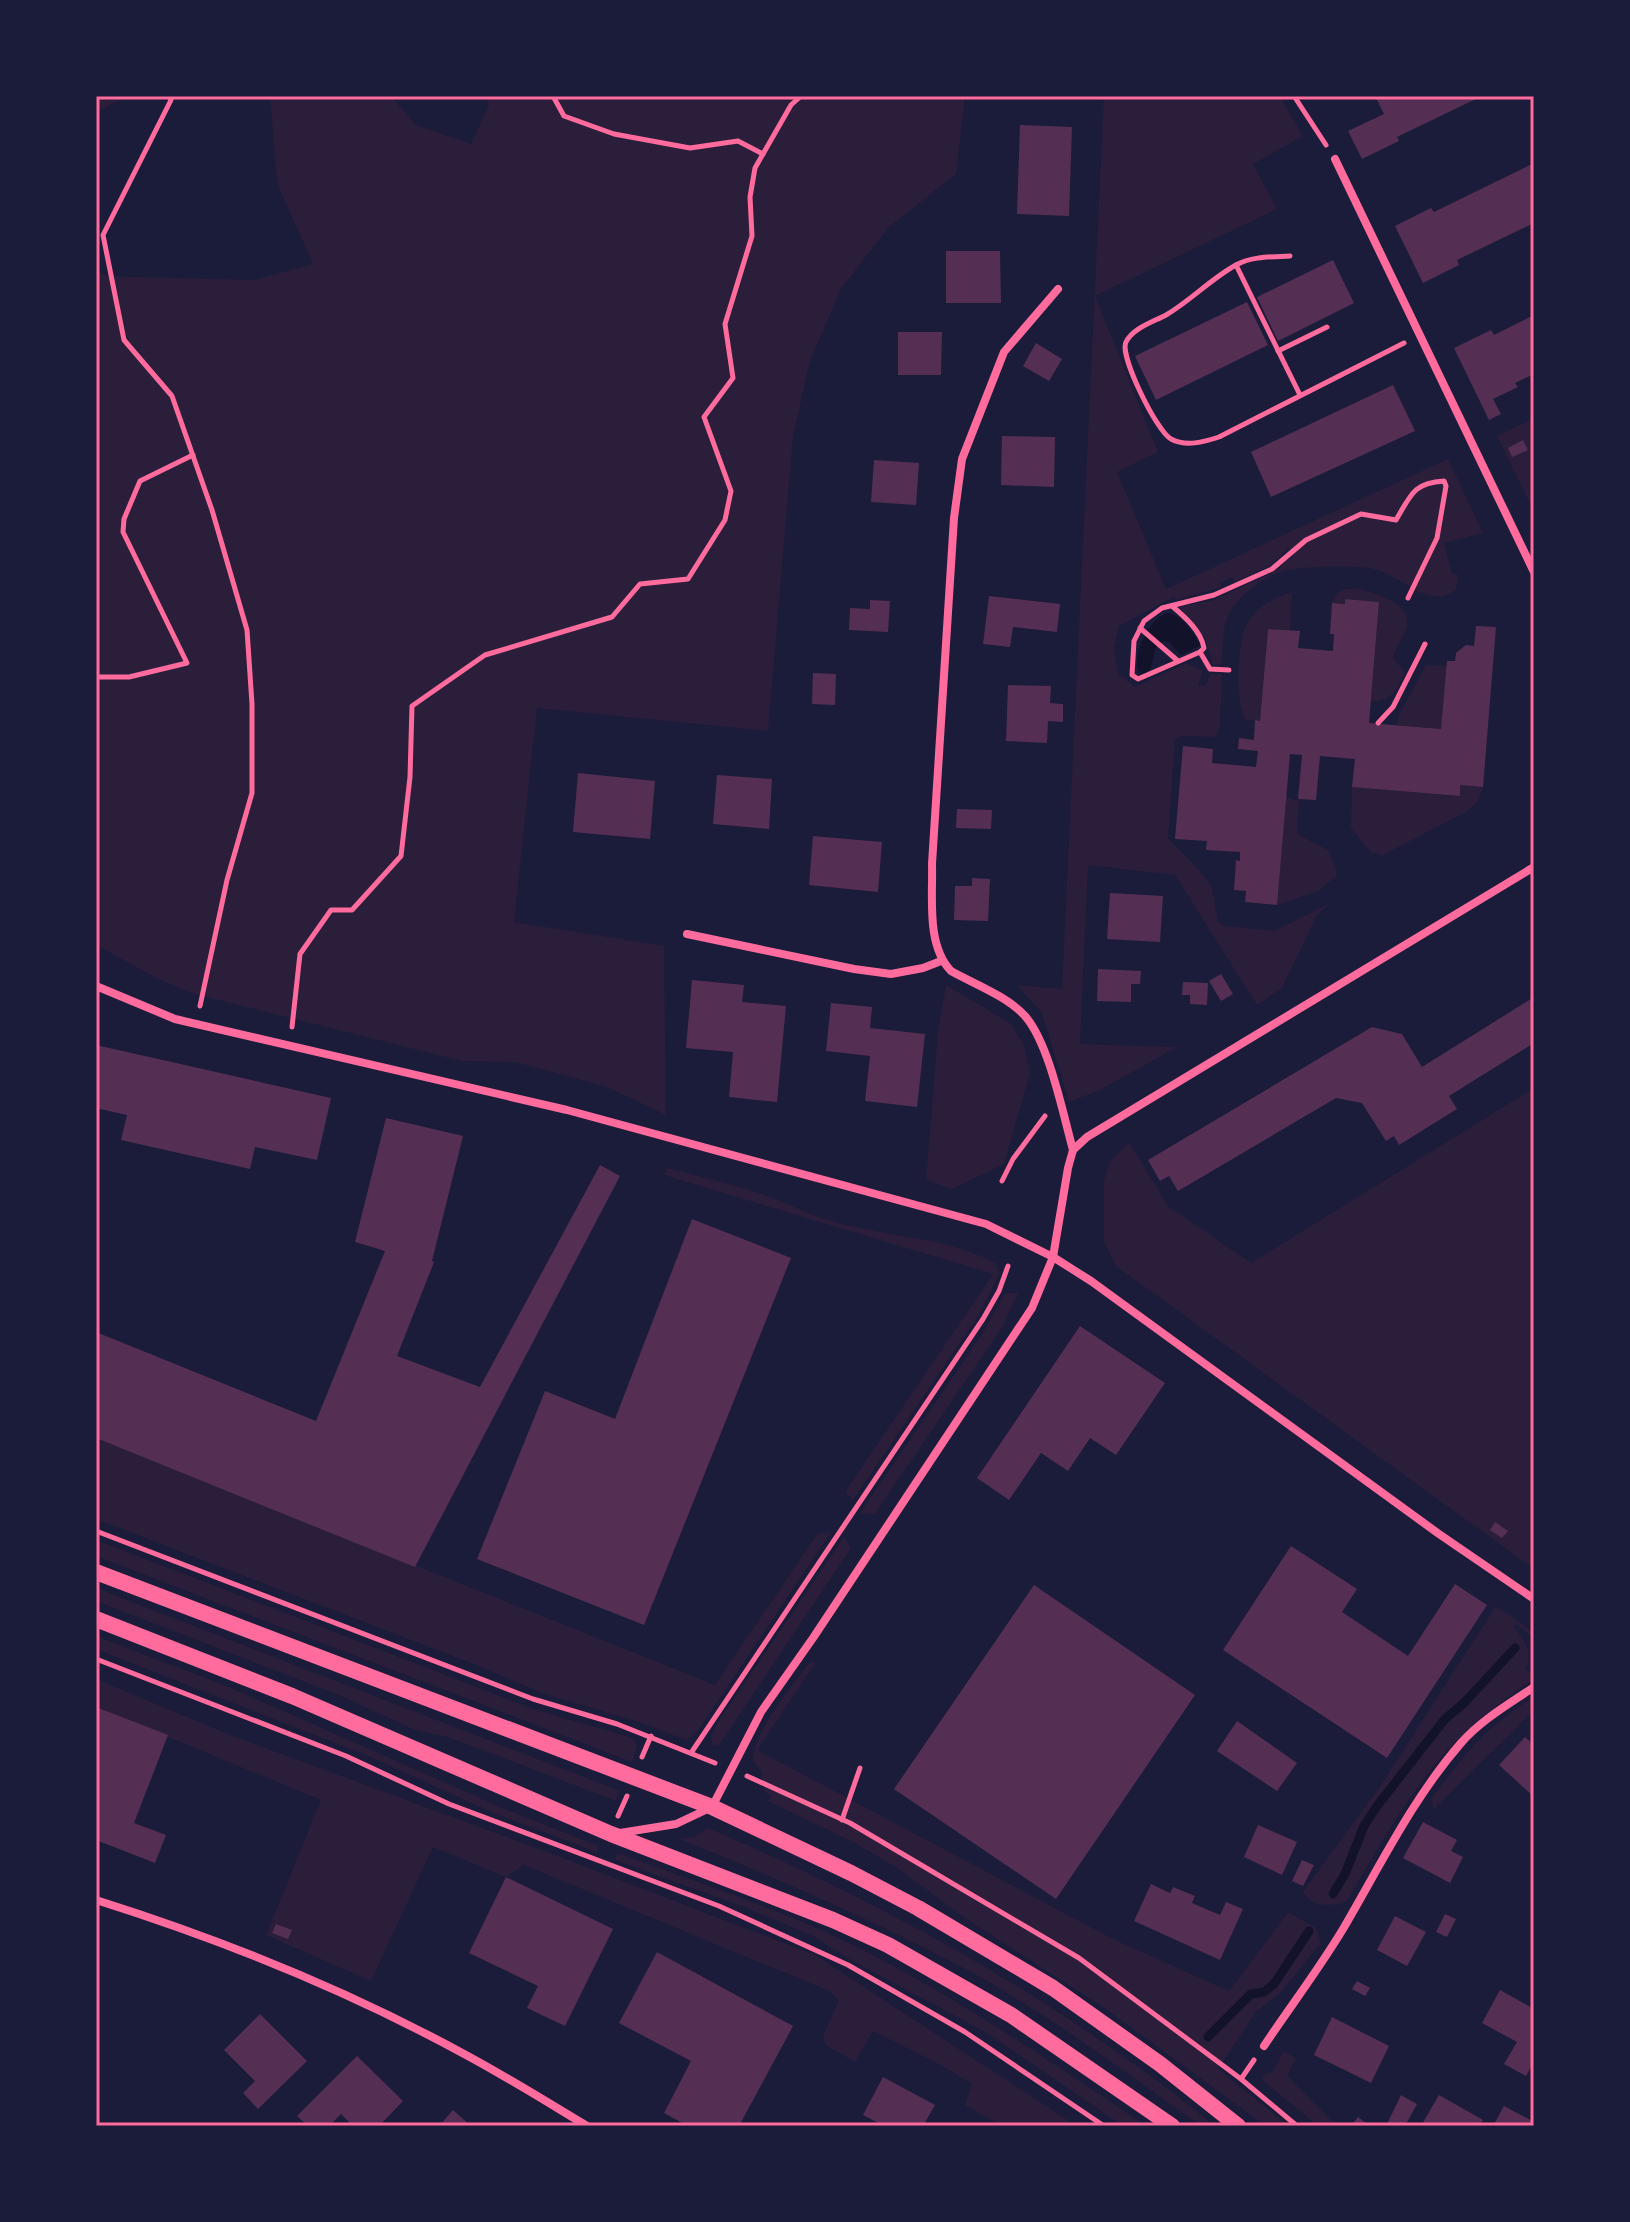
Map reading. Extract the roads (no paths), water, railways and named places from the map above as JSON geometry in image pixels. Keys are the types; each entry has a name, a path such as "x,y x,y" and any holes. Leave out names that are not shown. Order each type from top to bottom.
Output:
{"main road":[{"path":"96,1572 712,1807 918,1908 1039,1980 1160,2064 1238,2126"},
{"path":"96,1619 292,1696 611,1834 833,1920 888,1945 1011,2015 1172,2126"}],"street":[{"path":"1335,159 1534,572"},
{"path":"611,1834 676,1824 712,1807 761,1712 1032,1308 1053,1257 1073,1150 1046,1056 1024,1015 951,971 941,961 933,922 932,864 954,518 962,459 1004,352 1058,289"},
{"path":"1073,1150 1087,1137 1534,867"},
{"path":"687,934 891,974 941,961"},
{"path":"96,986 175,1019 567,1110 986,1224 1053,1257 1091,1281 1439,1534 1534,1599"},
{"path":"1264,2046 1341,1932 1415,1806 1444,1765 1474,1731 1534,1687"},
{"path":"96,1900 162,1921 320,1984 466,2055 587,2126"}],"waterway":[{"path":"1333,1894 1345,1874 1364,1826 1377,1806 1445,1719 1515,1648"},
{"path":"1208,2037 1251,1994 1264,1992 1274,1984 1309,1931"}]}
